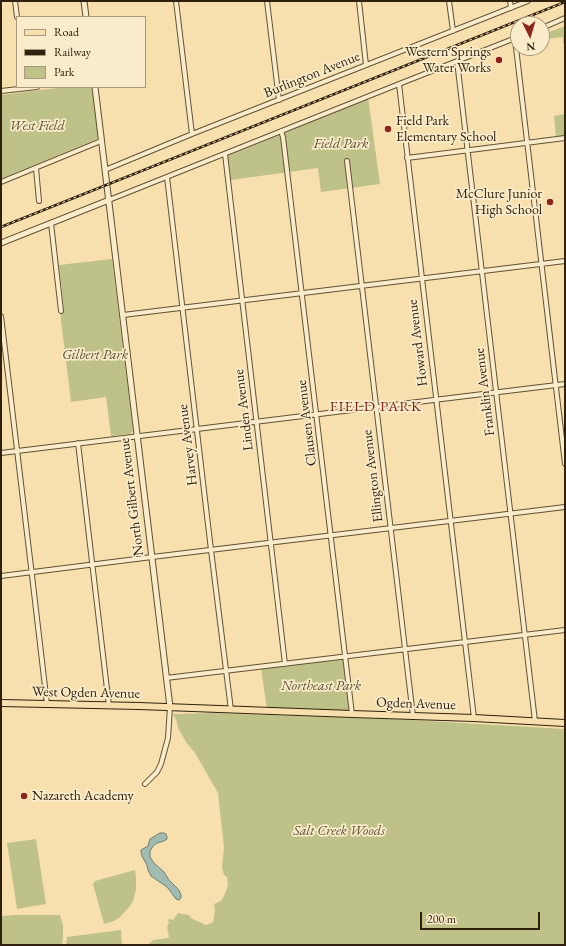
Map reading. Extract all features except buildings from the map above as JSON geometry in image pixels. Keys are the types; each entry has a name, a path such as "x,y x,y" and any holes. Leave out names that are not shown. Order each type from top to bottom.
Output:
{"main road":[{"name":"West Ogden Avenue","path":"1,703 170,707"},
{"name":"Ogden Avenue","path":"170,707 474,718 565,723"}],"street":[{"path":"15,1 17,16"},
{"path":"84,1 86,16"},
{"path":"176,1 192,134"},
{"path":"267,1 279,100"},
{"path":"358,1 366,65"},
{"path":"449,1 453,31"},
{"path":"510,1 511,8"},
{"name":"Burlington Avenue","path":"105,170 528,1"},
{"path":"550,25 565,18"},
{"path":"1,243 510,40"},
{"path":"518,56 565,464"},
{"name":"Franklin Avenue","path":"457,61 535,721"},
{"name":"Howard Avenue","path":"399,84 474,718"},
{"path":"1,91 25,88"},
{"name":"North Gilbert Avenue","path":"95,88 170,707 168,738 161,764 157,772 145,784"},
{"name":"Clausen Avenue","path":"281,131 283,137 317,414 352,714"},
{"path":"408,158 565,138"},
{"path":"1,182 102,141"},
{"name":"Linden Avenue","path":"225,154 285,664"},
{"name":"Ellington Avenue","path":"347,162 413,716"},
{"path":"36,168 39,201"},
{"name":"Harvey Avenue","path":"167,177 231,710"},
{"path":"51,223 61,311"},
{"path":"123,315 565,261"},
{"path":"1,316 47,704"},
{"path":"1,453 565,384"},
{"path":"78,443 109,706"},
{"path":"1,576 565,507"},
{"path":"166,678 565,630"}],"green space":[{"path":"565,26 565,44 563,43 563,37 550,38 550,32"},
{"name":"West Field","path":"57,88 92,88 98,136 97,139 1,179 1,95"},
{"name":"Field Park","path":"368,97 380,184 321,192 318,168 231,180 227,156"},
{"path":"565,114 565,136 556,137 554,116"},
{"name":"Gilbert Park","path":"112,259 133,429 130,434 111,436 106,397 71,402 60,312 64,311 59,265"},
{"name":"Northeast Park","path":"344,658 350,712 267,709 261,668"},
{"name":"Salt Creek Woods","path":"211,713 412,720 565,729 565,945 148,945 153,940 169,938 167,926 169,923 168,920 173,920 178,913 189,915 192,919 205,925 213,922 215,911 214,904 221,901 228,885 227,877 224,875 222,867 224,847 218,793 195,753 186,742 178,728 173,714"},
{"path":"36,839 46,904 17,909 7,843"},
{"path":"135,870 136,890 133,901 120,917 114,921 104,924 93,884 95,881"},
{"path":"60,915 63,925 62,945 1,945 1,916"},
{"path":"121,930 122,945 66,945 67,937"}],"water":[{"path":"160,833 166,834 167,839 153,846 150,851 150,857 179,890 181,898 179,900 176,899 167,887 151,876 142,856 141,850 148,846 150,839"}],"railway":[{"path":"1,227 565,2"}],"place":[{"name":"Western Springs Water Works","path":"499,60"},
{"name":"Field Park Elementary School","path":"388,129"},
{"name":"McClure Junior High School","path":"550,202"},
{"name":"Nazareth Academy","path":"24,796"}],"district":[{"name":"FIELD PARK","path":"376,407"}]}
